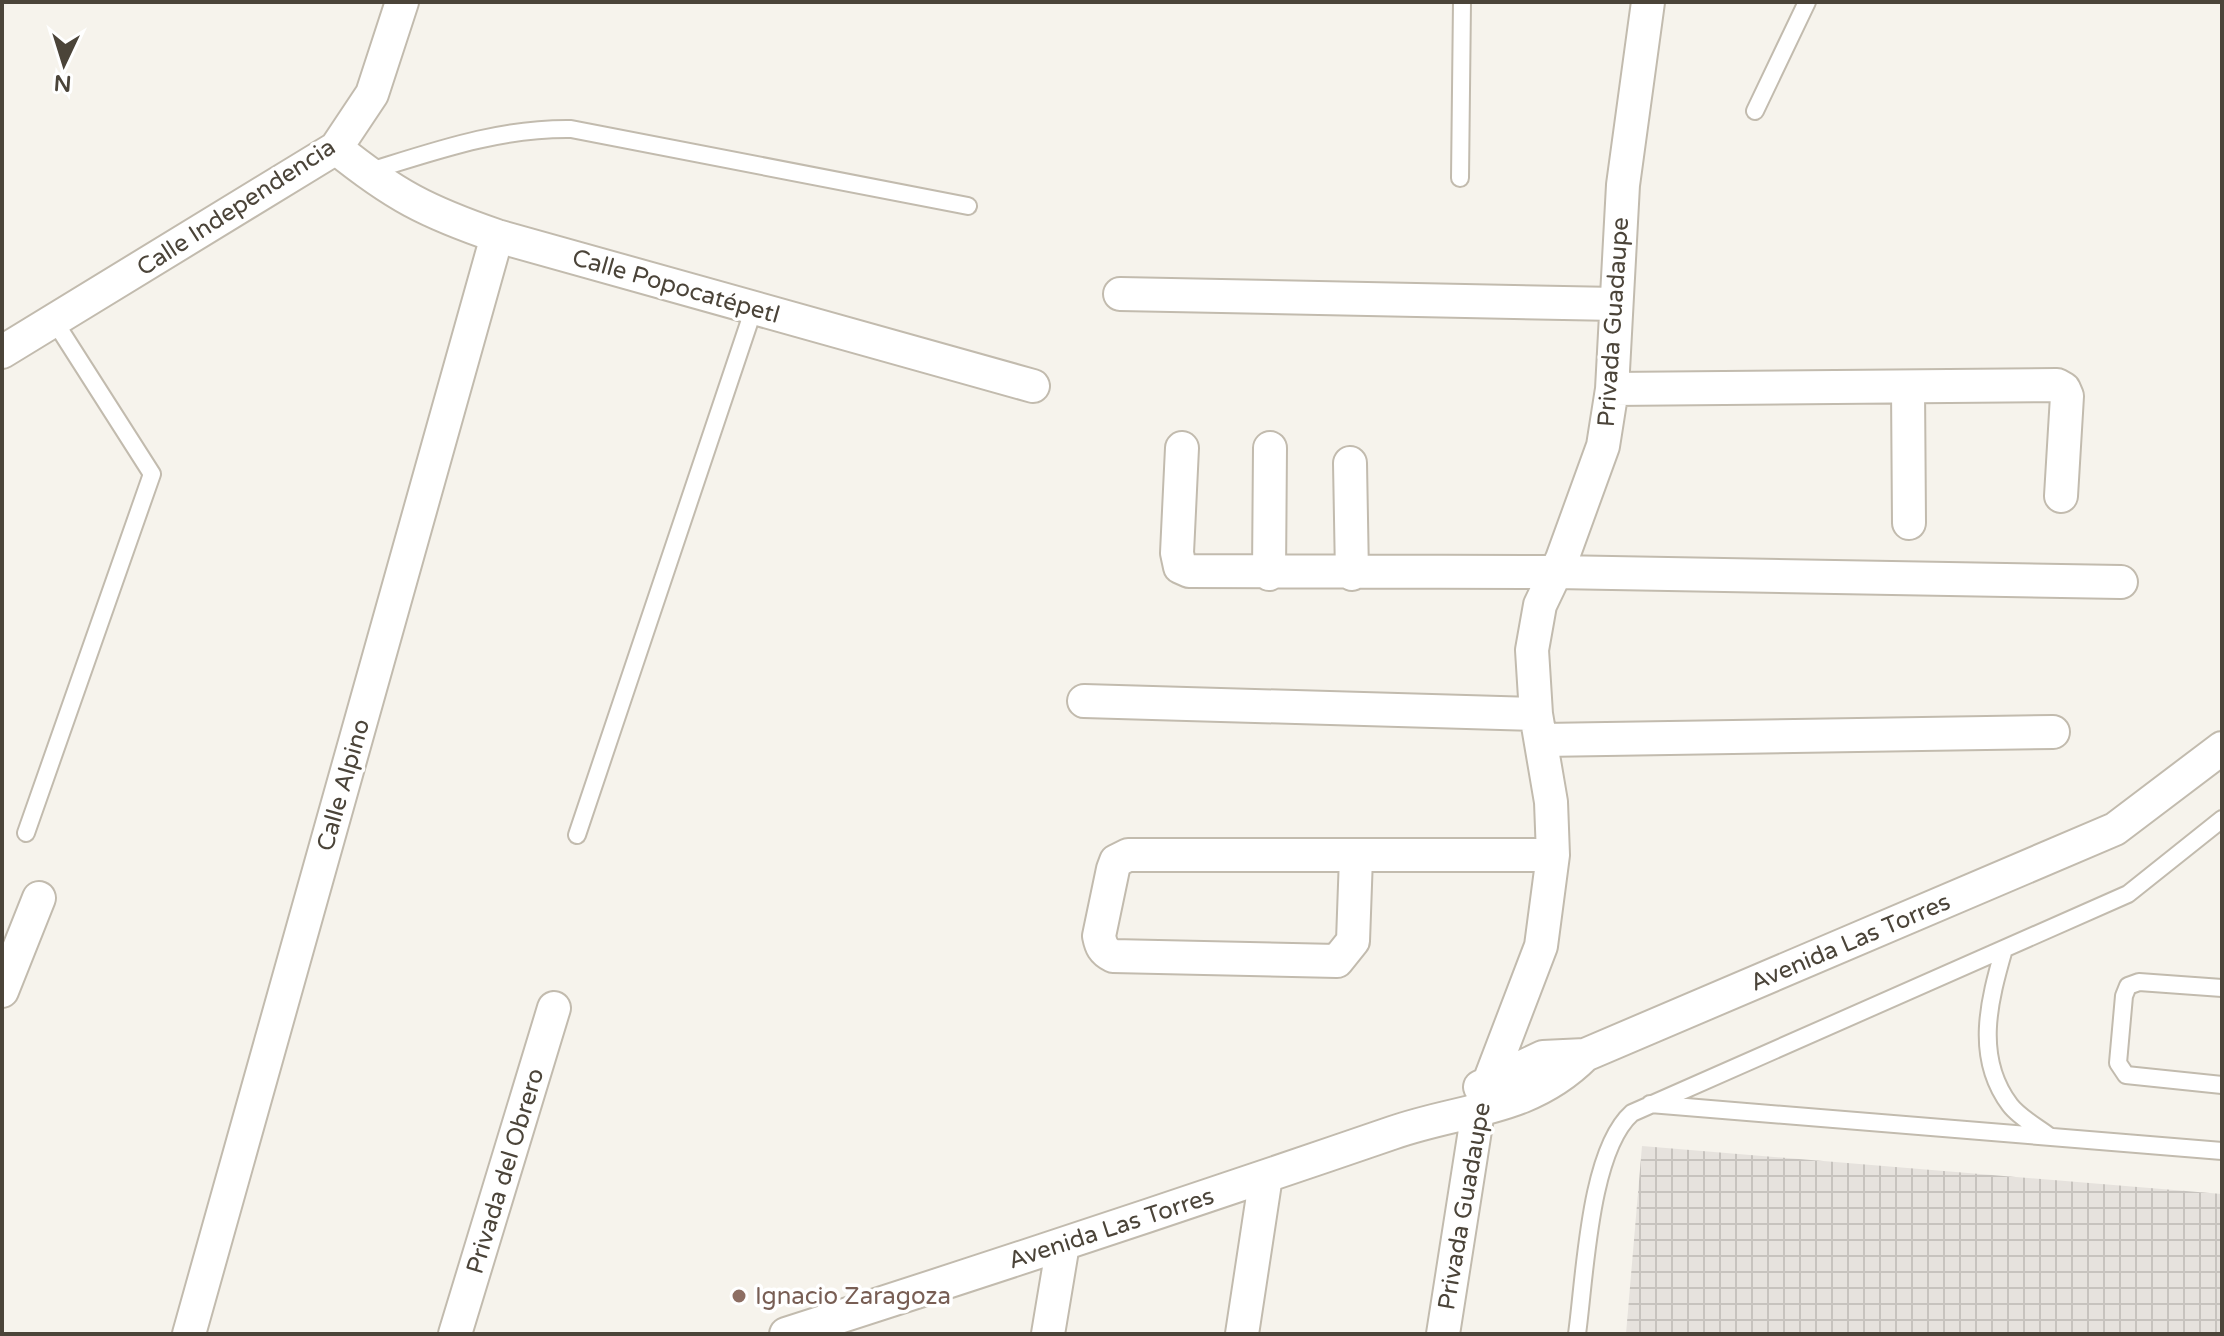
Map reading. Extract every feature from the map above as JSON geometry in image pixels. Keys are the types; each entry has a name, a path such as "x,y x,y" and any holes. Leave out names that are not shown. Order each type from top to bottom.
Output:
{"street":[{"name":"Calle Independencia","path":"2,352 336,148 372,94 402,2"},
{"name":"Privada Guadaupe","path":"1443,1334 1482,1097 1541,946 1553,855 1532,650 1540,605 1556,572 1603,446 1612,389 1623,185 1648,2"},
{"name":"Calle Popocatépetl","path":"336,148 366,173 431,213 497,236 1033,386"},
{"name":"Calle Alpino","path":"189,1334 497,236"},
{"path":"1120,294 1616,304"},
{"path":"1612,389 2048,383 2064,389 2067,403 2061,496"},
{"path":"1908,387 1909,523"},
{"path":"1182,448 1180,567 1189,571 1269,574 1556,572 2121,582"},
{"path":"1269,574 1270,448"},
{"path":"1350,463 1352,574"},
{"path":"1084,701 1540,727 2053,732"},
{"name":"Avenida Las Torres","path":"786,1334 1434,1118 1482,1097 1543,1057 1585,1055 2115,829 2222,748"},
{"path":"1356,857 1353,941 1337,961 1113,956 1104,952 1101,944 1099,936 1113,869 1116,861 1128,855 1553,855"},
{"path":"2,991 39,898"},
{"name":"Privada del Obrero","path":"455,1334 554,1008"},
{"path":"1242,1334 1266,1176"},
{"path":"1048,1334 1063,1244"}],"lane":[{"path":"1460,178 1462,2"},
{"path":"1755,111 1807,2"},
{"path":"366,173 498,134 532,128 571,129 968,206"},
{"path":"577,835 754,308"},
{"path":"26,833 152,474 55,322"},
{"path":"1577,1334 1606,1152 1621,1123 1646,1104 2128,894 2222,819"},
{"path":"2004,949 1990,996 1986,1030 1993,1076 2011,1107 2050,1137"},
{"path":"2222,988 2139,982 2128,986 2118,1063 2126,1075 2222,1085"},
{"path":"1646,1104 2222,1151"}],"shaded area":[{"path":"1642,1146 2222,1194 2222,1334 1626,1334"}],"place":[{"name":"Ignacio Zaragoza","path":"739,1296"}]}
